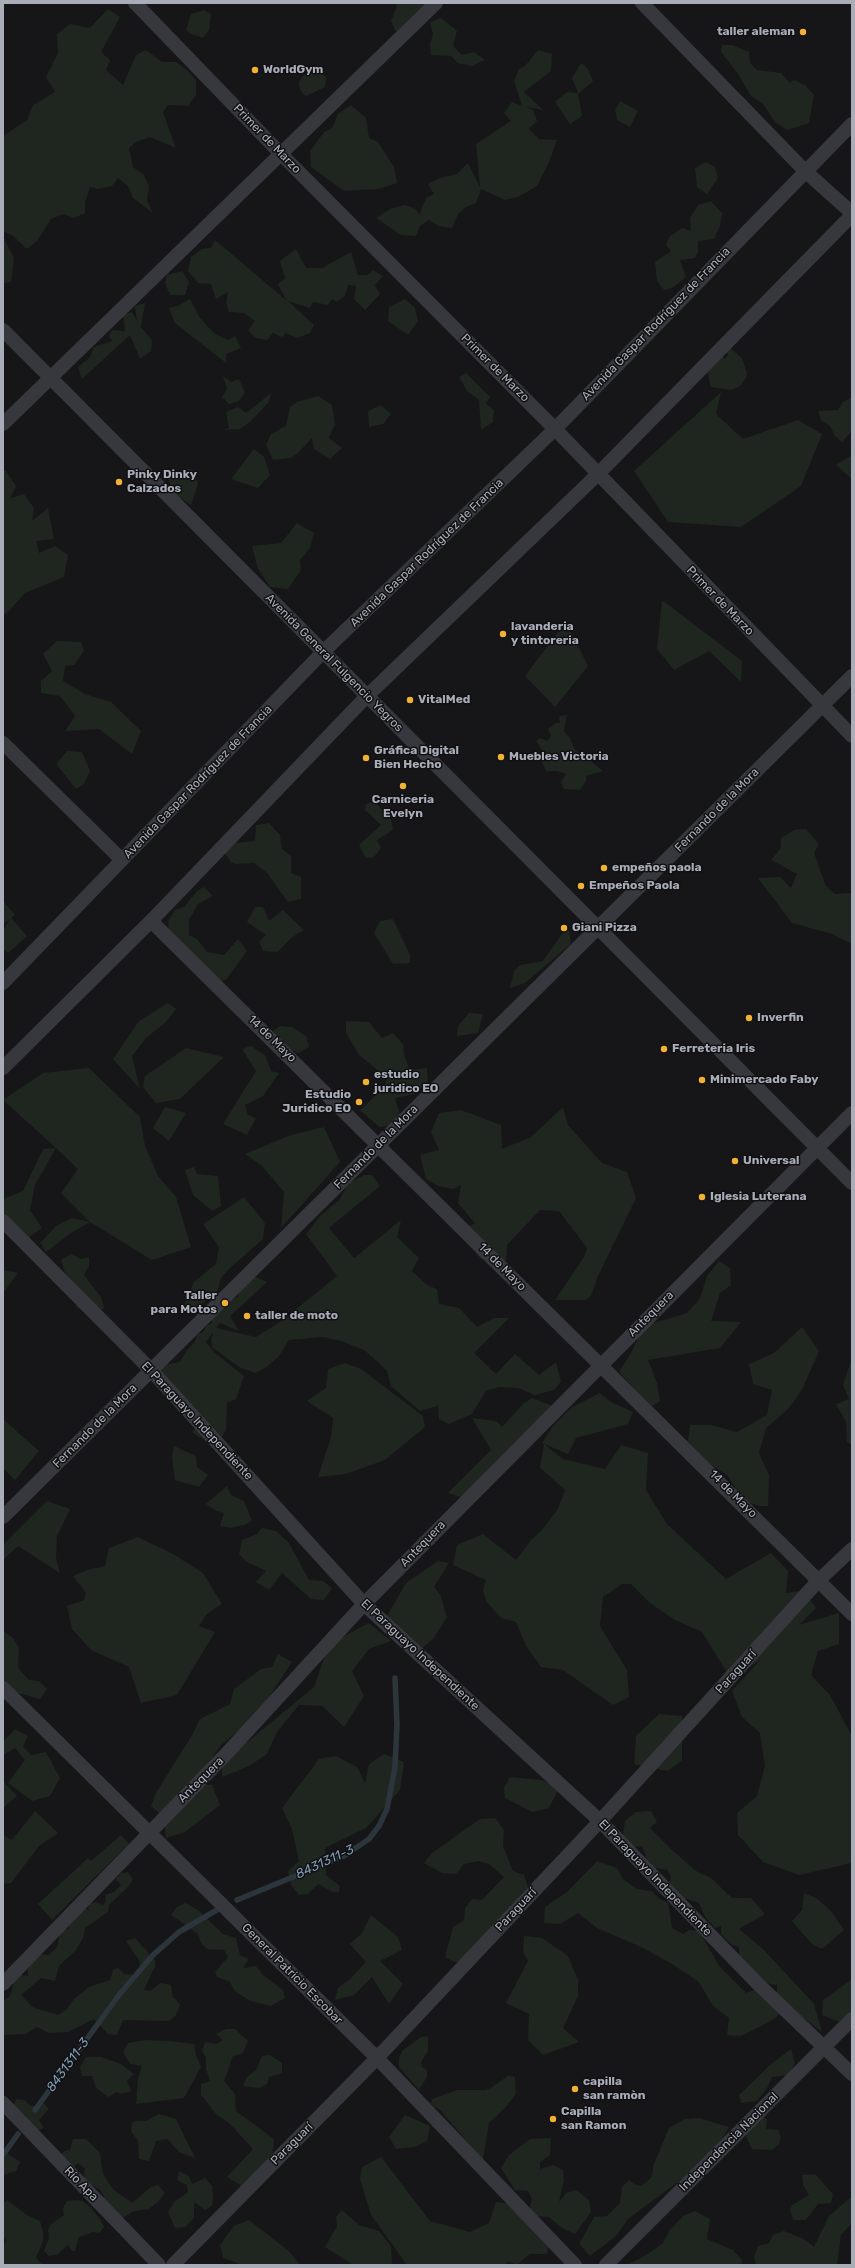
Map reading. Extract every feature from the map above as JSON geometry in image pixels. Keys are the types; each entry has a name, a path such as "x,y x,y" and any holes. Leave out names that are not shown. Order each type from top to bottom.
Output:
{"street":[{"name":"Primer de Marzo","path":"135,3 281,154 555,429 852,736"},
{"path":"3,424 436,3"},
{"path":"3,1068 151,921 367,696 598,474 852,214 805,171 642,3"},
{"name":"Avenida Gaspar Rodríguez de Francia","path":"3,983 323,652 555,429 852,124"},
{"name":"Avenida General Fulgencio Yegros","path":"3,330 852,1183"},
{"name":"Fernando de la Mora","path":"3,1517 852,676"},
{"path":"3,743 122,860"},
{"name":"14 de Mayo","path":"151,921 379,1144 852,1614"},
{"name":"Antequera","path":"3,1984 228,1752 364,1604 852,1113"},
{"name":"El Paraguayo Independiente","path":"3,1221 151,1370 364,1604 600,1821 758,1984 852,2074"},
{"name":"Paraguarí","path":"173,2265 377,2058 600,1821 819,1580 852,1549"},
{"name":"General Patricio Escobar","path":"3,1688 377,2058 575,2265"},
{"name":"Independencia Nacional","path":"606,2265 852,2019"},
{"name":"Río Apa","path":"3,2103 159,2265"}],"shaded area":[{"path":"395,3 433,3 396,32 391,21 397,6"},
{"path":"108,9 120,17 101,52 110,60 106,70 123,85 136,55 146,50 162,62 176,62 187,70 196,80 196,95 188,106 168,105 163,112 176,148 150,137 136,142 129,148 133,167 144,175 149,186 147,201 153,213 133,198 128,186 118,178 112,186 98,189 90,187 85,203 85,213 74,218 63,214 51,219 37,241 27,249 13,236 3,231 3,136 27,120 33,105 55,92 46,77 58,53 57,34 70,24 90,28"},
{"path":"204,10 211,14 209,30 203,38 191,34 186,30 191,14"},
{"path":"441,18 457,31 453,46 462,55 474,52 485,60 472,66 458,63 451,56 431,55 430,44 433,34 430,22"},
{"path":"722,45 733,45 749,52 750,63 757,70 781,73 790,83 794,80 805,85 814,95 809,123 787,130 775,122 763,104 750,95 739,75 721,52"},
{"path":"538,50 552,54 551,71 524,92 543,110 525,107 533,110 537,121 529,129 539,139 557,140 549,162 537,186 518,197 505,200 481,189 476,203 466,207 458,214 452,228 438,226 429,220 420,226 416,236 401,235 376,218 390,209 405,205 416,209 419,215 426,198 434,194 428,184 440,178 457,174 468,163 480,187 476,144 511,121 504,113 512,102 522,106 514,81 519,69 525,66"},
{"path":"581,63 588,69 593,81 578,94 582,116 570,124 555,102 567,92 578,93 572,78"},
{"path":"316,72 326,76 325,87 306,96 300,90 299,82 304,75"},
{"path":"620,101 638,111 630,127 617,120 615,110"},
{"path":"351,105 366,118 369,138 378,142 394,167 397,183 378,189 344,191 311,167 310,151 324,132 332,128 338,114"},
{"path":"706,162 715,167 718,178 707,194 697,187 695,168"},
{"path":"711,201 722,213 720,226 714,239 698,241 698,252 695,258 680,260 686,277 672,288 664,290 657,281 655,262 671,251 666,245 670,236 682,228 691,231 690,218 698,205"},
{"path":"3,236 14,258 11,282 3,283"},
{"path":"215,240 286,300 278,284 285,278 280,261 296,249 306,268 322,268 351,252 358,275 368,275 373,270 383,276 375,285 380,294 365,310 354,299 356,286 348,285 345,296 337,302 332,299 328,305 313,302 310,308 288,301 314,325 310,333 297,338 286,333 282,337 273,333 267,340 256,338 248,330 255,321 244,313 229,312 226,302 228,292 216,299 211,284 198,283 188,271 191,257 202,249 211,248"},
{"path":"182,271 189,282 185,295 170,295 165,283 167,275"},
{"path":"190,299 200,318 215,334 228,340 235,336 241,348 226,354 226,363 175,323 169,308 178,306"},
{"path":"405,299 415,308 418,321 408,335 388,321 389,307"},
{"path":"145,303 141,327 152,340 151,351 140,359 130,335 82,379 78,367 90,357 94,347 112,341 109,336 112,330 125,331 123,315 132,312 137,321 135,306"},
{"path":"731,349 742,358 747,373 746,378 740,386 731,390 711,387 707,370 722,356 725,359 728,355 726,350"},
{"path":"466,373 490,397 486,404 494,410 493,422 481,430 479,400 467,391 459,377"},
{"path":"223,376 231,382 239,379 245,393 239,401 229,404 222,397 227,389"},
{"path":"721,392 716,414 743,439 798,420 822,434 801,486 741,527 668,522 634,471"},
{"path":"271,393 269,402 251,421 240,429 222,430 229,428 226,412 238,407 246,413"},
{"path":"318,396 332,405 335,424 329,438 342,448 330,459 314,449 312,438 297,454 290,458 273,460 266,445 271,434 286,426 290,407 297,402"},
{"path":"852,397 852,431 842,442 835,436 830,426 821,420 818,411 838,410 843,402"},
{"path":"381,405 391,414 383,424 369,427 368,411"},
{"path":"254,449 264,457 270,475 258,488 231,479"},
{"path":"852,455 852,479 836,465"},
{"path":"187,469 193,470 198,484 191,505 172,493 168,475"},
{"path":"3,471 6,471 16,486 10,498 24,494 34,508 32,521 48,508 54,539 36,541 39,553 55,546 68,555 64,577 25,593 6,614 3,613"},
{"path":"297,523 314,533 310,548 300,560 301,570 288,589 270,587 258,569 252,546 281,543"},
{"path":"662,600 742,661 741,682 709,651 674,670 657,649"},
{"path":"566,622 588,666 555,707 525,676"},
{"path":"57,641 81,642 84,651 74,665 65,666 63,681 85,694 111,702 141,731 132,754 99,729 65,731 75,716 60,696 41,693 41,681 52,671 43,654"},
{"path":"567,715 564,731 570,738 575,750 603,771 586,776 586,781 580,790 564,789 561,782 566,774 557,771 546,771 540,758 542,750 536,741 540,738 547,741 551,736 548,729 556,723 560,723 559,716"},
{"path":"67,751 82,752 90,771 84,784 76,789 56,764"},
{"path":"374,801 391,820 393,830 377,840 381,848 374,857 366,858 359,845 381,825 365,810 366,804"},
{"path":"269,823 280,835 282,849 291,856 291,873 301,877 301,899 288,902 267,873 254,863 236,864 231,862 224,852 233,843 255,841 256,825"},
{"path":"806,829 819,844 814,853 826,886 835,894 850,893 852,895 852,944 832,934 792,923 758,878 780,877 791,888 797,874 771,860 781,848 781,838 794,830"},
{"path":"204,887 213,896 198,904 189,920 189,935 197,939 207,952 224,955 238,939 247,951 226,980 217,981 169,933 168,921 175,910 184,907 197,891"},
{"path":"3,901 15,915 11,918 27,936 8,953 3,949 3,931 10,919 3,924"},
{"path":"255,907 263,907 269,921 283,910 304,930 291,938 278,952 263,951 259,942 266,935 247,922"},
{"path":"393,919 410,955 410,963 393,964 374,933 380,921"},
{"path":"569,930 571,944 525,983 510,988 514,971 520,965 543,961 562,934"},
{"path":"168,1003 176,1009 165,1023 146,1038 132,1056 140,1089 113,1059 139,1021"},
{"path":"469,1013 483,1014 478,1033 457,1036 458,1026"},
{"path":"346,1021 369,1022 382,1038 393,1033 403,1044 404,1055 410,1070 427,1068 428,1084 414,1094 395,1098 400,1115 393,1125 379,1127 360,1110 383,1089 387,1078 359,1055 346,1033"},
{"path":"280,1026 292,1027 306,1036 309,1047 298,1053 279,1043 273,1031"},
{"path":"251,1046 265,1055 271,1071 279,1073 263,1096 245,1105 248,1115 256,1118 247,1135 223,1124 256,1071 242,1049"},
{"path":"186,1048 224,1057 180,1099 156,1103 143,1087 145,1076"},
{"path":"89,1068 140,1117 145,1146 158,1176 176,1197 191,1247 152,1260 90,1222 61,1193 78,1169 3,1100 43,1073"},
{"path":"165,1107 186,1113 169,1141 153,1128"},
{"path":"563,1107 568,1125 602,1163 627,1172 636,1198 597,1278 591,1296 586,1300 555,1300 584,1257 587,1248 559,1211 540,1210 507,1245 506,1261 481,1259 458,1233 475,1223 458,1203 461,1185 453,1189 438,1186 426,1179 420,1155 439,1150 431,1132 439,1113 461,1110 501,1125 502,1149 531,1137"},
{"path":"324,1127 340,1162 281,1228 284,1192 262,1166 245,1154 291,1135"},
{"path":"56,1148 35,1185 30,1210 42,1228 27,1239 3,1213 3,1199 23,1191 43,1149"},
{"path":"194,1167 197,1174 218,1176 221,1206 212,1211 193,1195 185,1170"},
{"path":"364,1175 372,1175 380,1186 329,1228 354,1258 401,1220 397,1237 419,1258 412,1271 427,1285 437,1289 439,1304 459,1308 477,1327 494,1318 509,1318 474,1353 496,1374 515,1354 539,1375 556,1362 561,1382 554,1390 535,1395 518,1388 499,1387 486,1391 472,1414 449,1424 439,1419 438,1406 420,1411 391,1386 387,1371 378,1362 364,1350 341,1341 323,1337 289,1340 279,1356 267,1367 255,1373 239,1367 213,1348 211,1342 213,1332 206,1342 214,1352 244,1376 236,1399 227,1403 226,1430 217,1445 208,1443 192,1432 199,1424 154,1379 164,1365 180,1362 187,1350 195,1342 197,1335 204,1331 206,1326 212,1323 212,1317 222,1303 238,1297 239,1286 254,1276 267,1282 230,1316 239,1331 220,1323 216,1328 256,1337 280,1322 337,1276 306,1234 321,1215 339,1200 349,1183"},
{"path":"244,1197 265,1223 263,1239 230,1268 221,1278 218,1290 212,1296 199,1306 183,1307 194,1282 216,1264 219,1247 203,1224"},
{"path":"72,1218 90,1222 71,1233 46,1252 40,1243 56,1226"},
{"path":"71,1254 81,1259 89,1257 89,1266 84,1275 101,1297 104,1308 94,1313 76,1307 81,1292 65,1273 61,1260"},
{"path":"719,1261 730,1268 731,1285 720,1293 711,1321 741,1322 720,1348 648,1360 657,1383 660,1401 647,1410 634,1388 619,1372 632,1351 644,1326 687,1313 700,1298 707,1276"},
{"path":"3,1270 18,1273 3,1293"},
{"path":"802,1327 819,1351 801,1392 788,1409 766,1428 759,1453 769,1475 768,1506 759,1506 744,1501 727,1475 704,1460 688,1441 690,1425 711,1425 737,1432 767,1415 772,1390 753,1384 749,1364 774,1353"},
{"path":"852,1358 852,1445 847,1442 846,1422 836,1404 849,1399 843,1385"},
{"path":"345,1363 361,1369 423,1416 425,1427 385,1460 346,1474 318,1477 331,1437 333,1418 307,1401 326,1388 328,1369"},
{"path":"600,1393 611,1402 633,1412 628,1424 576,1438 568,1454 542,1443 553,1426 572,1407"},
{"path":"532,1398 555,1407 467,1499 448,1493 491,1450 472,1418 496,1421 502,1427 524,1403"},
{"path":"3,1419 39,1451 15,1480 3,1468"},
{"path":"544,1444 563,1459 605,1469 621,1445 648,1453 646,1490 667,1524 726,1579 771,1553 788,1571 786,1593 804,1590 816,1608 799,1625 839,1613 839,1644 818,1651 811,1675 830,1695 852,1736 852,1863 799,1875 763,1862 738,1835 737,1813 757,1796 765,1766 760,1733 742,1717 732,1691 761,1659 754,1664 728,1674 702,1632 675,1620 650,1603 631,1584 622,1584 603,1597 600,1626 627,1670 629,1697 613,1705 563,1670 541,1667 526,1646 516,1622 501,1618 486,1601 483,1590 486,1580 453,1565 457,1545 483,1534 516,1560 558,1509 565,1490 540,1468"},
{"path":"174,1446 196,1456 197,1467 208,1475 199,1487 175,1480 172,1457"},
{"path":"227,1486 231,1495 244,1501 252,1521 244,1525 230,1528 220,1526 224,1513 216,1511 206,1504"},
{"path":"47,1501 70,1509 57,1536 56,1558 60,1573 18,1546 3,1560 3,1545"},
{"path":"262,1528 276,1531 289,1543 309,1580 323,1581 332,1588 324,1600 311,1599 282,1573 269,1590 256,1582 266,1571 247,1562 239,1554 242,1540 257,1534"},
{"path":"138,1537 173,1554 203,1573 222,1604 207,1614 199,1626 215,1632 177,1695 141,1703 129,1667 91,1650 72,1629 67,1606 84,1600 86,1593 73,1576 87,1570 105,1566 109,1548"},
{"path":"438,1561 449,1563 434,1587 440,1594 447,1617 434,1638 418,1652 387,1616 406,1583"},
{"path":"369,1623 391,1641 369,1649 352,1671 364,1696 344,1727 322,1706 299,1705 277,1732 267,1754 249,1766 222,1777 222,1763 314,1687 329,1644"},
{"path":"3,1630 13,1638 19,1648 18,1668 29,1680 39,1681 47,1689 40,1699 3,1689"},
{"path":"278,1654 292,1662 258,1714 220,1746 196,1782 197,1785 212,1785 220,1805 185,1832 166,1838 164,1814 160,1814 151,1806 156,1793 192,1735 200,1719 230,1704 234,1689 261,1669 272,1667"},
{"path":"659,1714 682,1716 682,1760 668,1771 634,1764 636,1736"},
{"path":"15,1729 28,1736 23,1747 31,1755 46,1752 60,1778 50,1796 32,1801 8,1783 25,1760 15,1748 3,1755 3,1742"},
{"path":"384,1754 404,1762 400,1790 366,1828 325,1848 326,1875 340,1886 339,1892 333,1892 318,1884 308,1894 299,1895 291,1885 288,1871 299,1861 292,1829 282,1808 319,1759 336,1756 357,1767 365,1783 369,1764"},
{"path":"510,1777 542,1780 559,1788 549,1808 532,1812 505,1798 504,1787"},
{"path":"3,1781 17,1796 3,1808"},
{"path":"35,1811 58,1833 39,1846 11,1883 3,1884 3,1835 12,1840"},
{"path":"651,1811 657,1822 650,1828 672,1850 696,1871 711,1878 732,1898 751,1898 765,1914 739,1929 763,1949 814,2004 822,2032 785,2004 777,2017 767,2023 741,2036 727,2035 729,2018 713,2006 699,1982 672,1964 641,1947 597,1928 578,1913 560,1924 544,1923 545,1907 567,1892 597,1861 617,1868 623,1879 637,1889 652,1891 657,1897 668,1903 672,1928 683,1934 689,1930 699,1931 720,1967 746,1993 757,1989 777,1997 777,1985 770,1984 752,1976 739,1963 739,1947 732,1945 721,1934 721,1926 715,1928 705,1917 699,1903 681,1897 668,1885 671,1878 668,1870 650,1867 642,1846 630,1847 623,1835 625,1821 636,1812"},
{"path":"495,1818 504,1830 503,1846 513,1871 524,1875 528,1887 520,1895 518,1912 472,1963 454,1962 445,1957 453,1927 464,1920 465,1908 472,1899 482,1900 504,1877 489,1864 479,1861 464,1864 456,1874 442,1873 424,1863 432,1853 480,1819"},
{"path":"121,1835 129,1844 52,1920 38,1904 88,1858 91,1861"},
{"path":"128,1872 133,1879 128,1887 109,1905 108,1912 85,1928 83,1938 76,1950 59,1966 55,1981 41,1978 21,1995 32,2007 58,2015 67,2009 74,1999 89,1987 110,1980 113,1970 118,1968 124,1974 138,1975 140,1962 126,1941 135,1938 155,1960 155,1966 144,1990 151,1991 160,1983 171,1985 173,1997 180,2004 176,2015 169,2021 123,2020 117,2035 108,2034 94,2019 68,2032 49,2033 37,2027 26,2034 3,2035 3,2001 10,1996 16,1974 28,1976 28,1964 36,1954 49,1955 57,1947 60,1931 69,1929 69,1922 83,1905 89,1911 88,1904 96,1902 103,1905 106,1901 105,1895 114,1892 121,1885 116,1879 121,1873"},
{"path":"804,1893 818,1899 832,1912 844,1930 822,1949 812,1944 792,1921 802,1910"},
{"path":"185,1903 198,1910 223,1934 236,1938 240,1955 249,1959 243,1968 256,1966 263,1975 283,1990 285,1998 271,2006 250,2001 235,1991 229,1981 217,1977 215,1972 228,1957 224,1950 207,1949 201,1943 198,1934 171,1915 177,1907"},
{"path":"371,1915 398,1937 402,1950 380,1961 403,1984 389,2004 372,1977 354,1995 335,2000 338,1988 350,1979 366,1962 350,1944 362,1933"},
{"path":"524,1936 542,1938 568,1956 578,1980 578,1996 563,2028 579,2042 543,2055 528,2040 529,2014 506,2003 528,1961 523,1952"},
{"path":"852,1979 852,2027 822,2015 823,2000"},
{"path":"226,2029 235,2029 248,2041 243,2053 233,2056 224,2081 235,2094 236,2111 274,2139 272,2158 242,2186 227,2177 253,2149 229,2123 216,2114 201,2095 201,2084 210,2081 206,2069 206,2058 202,2051 205,2042 216,2044 223,2040 216,2034"},
{"path":"428,2036 428,2051 421,2062 422,2067 427,2070 427,2077 419,2090 399,2067 399,2058 402,2051 421,2037"},
{"path":"146,2040 194,2044 196,2055 201,2067 184,2098 136,2104 138,2078 142,2066 130,2064 123,2052 128,2043"},
{"path":"791,2049 795,2063 789,2075 772,2077 767,2088 757,2101 741,2103 739,2095 770,2065"},
{"path":"270,2055 282,2063 282,2073 269,2077 267,2084 259,2088 243,2086 247,2077 256,2070 262,2056"},
{"path":"86,2057 101,2057 121,2064 134,2074 127,2081 131,2091 121,2094 117,2092 108,2097 96,2088 92,2076 82,2076 80,2067"},
{"path":"509,2075 515,2077 516,2094 505,2108 489,2123 483,2160 440,2110 431,2104 432,2099 457,2090 485,2090 491,2088"},
{"path":"17,2099 24,2100 31,2106 37,2106 43,2102 49,2109 39,2120 44,2128 33,2132 13,2105"},
{"path":"159,2114 176,2119 195,2158 179,2152 167,2139 156,2141 149,2161 139,2159 138,2141 131,2131 132,2123 137,2121 146,2121"},
{"path":"405,2115 430,2126 427,2141 415,2147 396,2149 389,2137"},
{"path":"762,2115 767,2120 766,2129 778,2130 781,2137 779,2144 772,2150 752,2149 745,2134"},
{"path":"699,2118 729,2127 722,2139 690,2173 628,2219 616,2236 590,2256 579,2244 594,2217 607,2216 620,2203 622,2187 629,2180 634,2184 641,2186 651,2178 654,2164 669,2128 685,2119"},
{"path":"551,2138 550,2155 540,2162 540,2169 553,2165 563,2170 564,2180 559,2202 566,2193 576,2190 589,2200 591,2212 575,2234 562,2228 549,2217 534,2216 552,2231 547,2254 530,2254 517,2265 508,2261 505,2265 407,2265 371,2215 360,2179 362,2167 381,2157 430,2221 470,2232 489,2223 496,2202 514,2204 532,2216 530,2206 532,2199 528,2191 515,2190 501,2168 509,2155 530,2139"},
{"path":"73,2139 86,2139 100,2153 103,2174 113,2189 132,2203 151,2187 158,2185 165,2193 158,2202 149,2209 134,2211 121,2219 102,2208 104,2196 99,2189 83,2181 85,2169 78,2163 68,2172 57,2157 65,2151 70,2150"},
{"path":"3,2150 20,2162 16,2171 3,2175"},
{"path":"179,2171 189,2176 192,2184 205,2178 212,2186 213,2197 212,2206 205,2210 194,2202 194,2218 185,2227 175,2228 168,2212 174,2202 188,2192 187,2185 177,2180"},
{"path":"815,2174 833,2194 831,2203 818,2204 806,2220 793,2220 790,2210 792,2205 809,2195 803,2185 802,2175"},
{"path":"850,2198 852,2198 852,2223 841,2235 837,2265 756,2265 754,2257 758,2246 769,2243 773,2235 784,2231 804,2239 814,2247 829,2216"},
{"path":"7,2200 27,2215 40,2221 43,2232 43,2241 36,2258 43,2265 3,2265 3,2247 6,2240 3,2236 3,2204"},
{"path":"67,2201 82,2201 89,2206 101,2220 104,2227 100,2233 93,2232 79,2237 75,2251 72,2251 68,2245 57,2255 49,2256 44,2251 49,2238 48,2230 51,2224 64,2215 63,2208"},
{"path":"342,2210 359,2225 379,2231 391,2246 392,2265 353,2265 325,2247 337,2226 336,2217"},
{"path":"695,2211 710,2219 707,2239 733,2250 742,2260 741,2265 627,2265 648,2254 663,2243 669,2231 683,2216"},
{"path":"249,2220 290,2252 300,2265 243,2265 223,2258 220,2245 234,2226"}],"waterway":[{"name":"8431311-3","path":"237,1900 344,1856 369,1839 379,1826 387,1809 395,1767 397,1724 395,1678"},
{"name":"8431311-3","path":"35,2110 119,1995 153,1955 179,1932 222,1907"},
{"name":"8431311-3","path":"3,2155 18,2134"}],"place":[{"name":"taller aleman","path":"803,32"},
{"name":"WorldGym","path":"255,70"},
{"name":"Pinky Dinky Calzados","path":"119,482"},
{"name":"lavanderia y tintoreria","path":"503,634"},
{"name":"VitalMed","path":"410,700"},
{"name":"Muebles Victoria","path":"501,757"},
{"name":"Gráfica Digital Bien Hecho","path":"366,758"},
{"name":"Carniceria Evelyn","path":"403,786"},
{"name":"empeños paola","path":"604,868"},
{"name":"Empeños Paola","path":"581,886"},
{"name":"Giani Pizza","path":"564,928"},
{"name":"Inverfin","path":"749,1018"},
{"name":"Ferreteria Iris","path":"664,1049"},
{"name":"Minimercado Faby","path":"702,1080"},
{"name":"estudio juridico EO","path":"366,1082"},
{"name":"Estudio Juridico EO","path":"359,1102"},
{"name":"Universal","path":"735,1161"},
{"name":"Iglesia Luterana","path":"702,1197"},
{"name":"Taller para Motos","path":"225,1303"},
{"name":"taller de moto","path":"247,1316"},
{"name":"capilla san ramòn","path":"575,2089"},
{"name":"Capilla san Ramon","path":"553,2119"}]}
